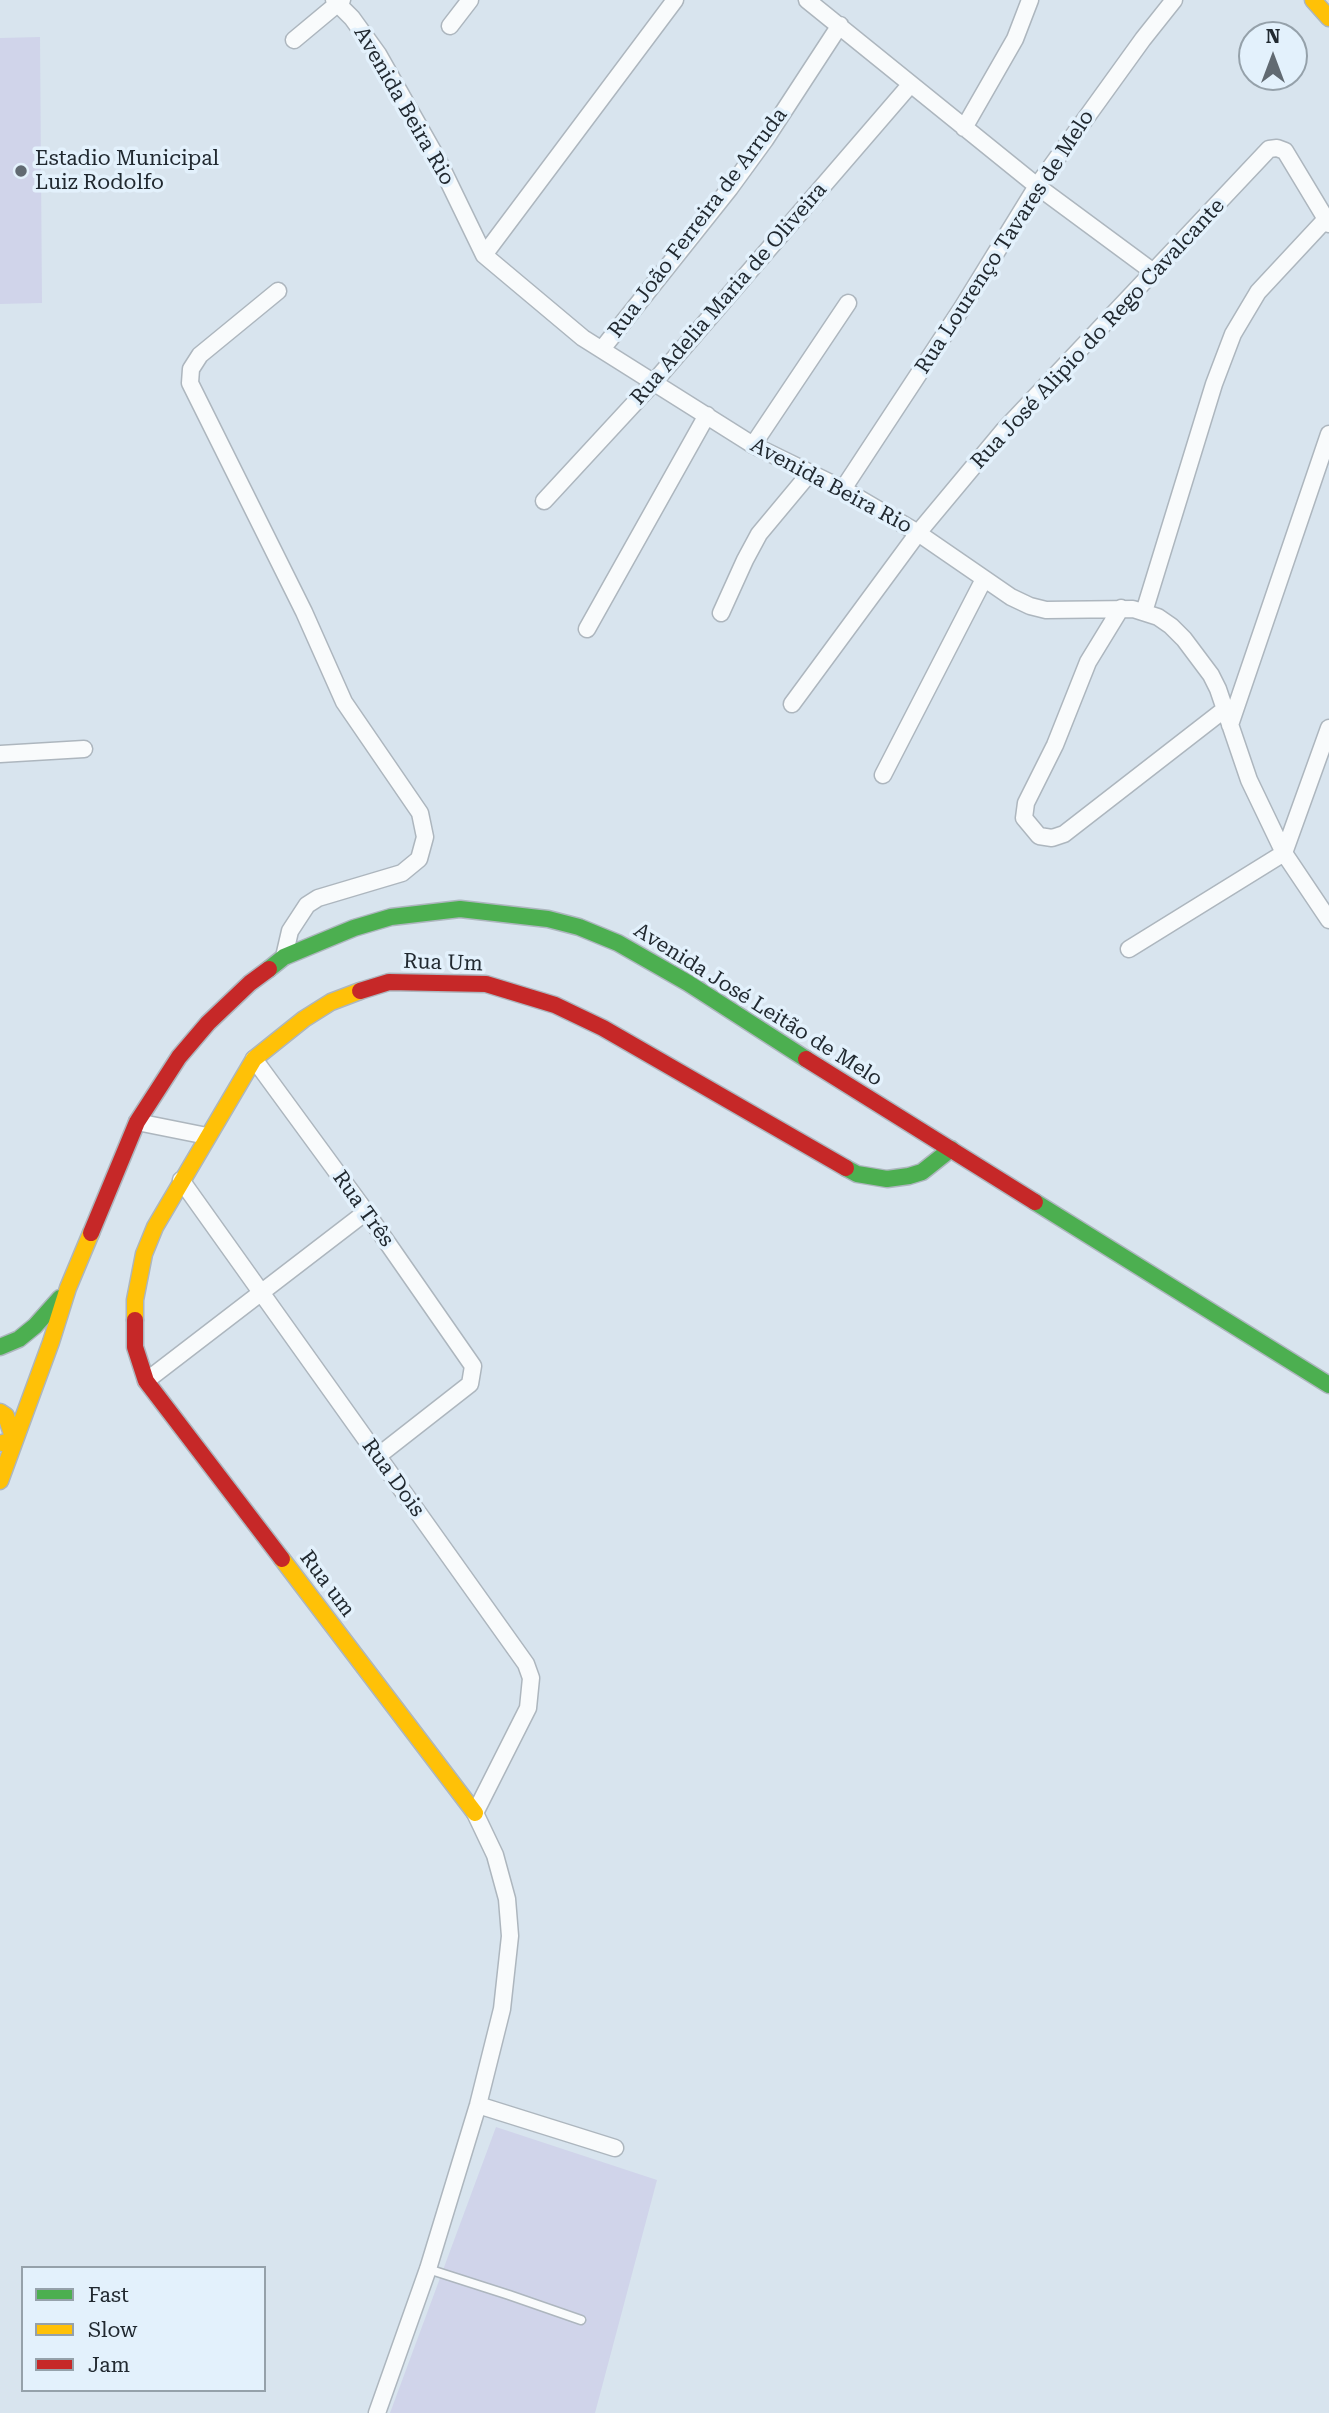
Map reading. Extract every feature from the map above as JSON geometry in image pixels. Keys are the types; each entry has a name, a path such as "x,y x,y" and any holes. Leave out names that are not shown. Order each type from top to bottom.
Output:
{"main road":[{"path":"1313,0 1329,18"},
{"name":"Avenida José Leitão de Melo","path":"0,1482 7,1442 51,1342 68,1289 137,1122 179,1057 208,1023 250,983 284,957 354,928 391,917 460,909 548,919 618,943 688,983 1328,1384"},
{"name":"Rua Um","path":"146,1381 135,1347 138,1277 155,1227 181,1180 254,1059 304,1019 331,1002 368,988 389,982 486,984 555,1005 603,1028 857,1174 887,1179 909,1176 922,1172 951,1149"},
{"path":"0,1348 19,1339 35,1326 68,1289"},
{"name":"Rua um","path":"146,1381 475,1813"},
{"path":"0,1412 6,1416 7,1442"}],"street":[{"path":"450,26 470,0"},
{"path":"484,255 676,0"},
{"path":"807,0 1037,186 1152,271"},
{"path":"964,128 1015,39 1030,0"},
{"name":"Rua Lourenço Tavares de Melo","path":"843,489 962,308 1037,186 1174,0"},
{"path":"294,40 339,1"},
{"name":"Avenida Beira Rio","path":"339,1 378,54 438,160 484,255 583,338 753,445 843,489 918,533 1011,597 1046,610 1121,608 1144,612 1171,626 1211,675 1249,780 1284,853 1329,920"},
{"name":"Rua João Ferreira de Arruda","path":"601,349 765,141 840,25"},
{"name":"Rua Adelia Maria de Oliveira","path":"544,500 654,382 910,85"},
{"name":"Rua José Alipio do Rego Cavalcante","path":"792,704 918,533 1003,431 1269,149 1285,151 1327,222"},
{"path":"1144,612 1214,384 1233,334 1258,292 1327,222"},
{"path":"278,291 200,355 191,369 190,383 304,612 344,702 420,813 425,837 419,859 402,873 318,898 307,905 290,931 284,957"},
{"path":"753,445 848,303"},
{"path":"587,629 707,415"},
{"path":"1230,725 1329,434"},
{"path":"721,613 744,560 760,534 809,474"},
{"path":"883,775 984,579"},
{"path":"1121,608 1088,662 1055,745 1026,803 1024,818 1039,836 1052,838 1064,834 1225,709"},
{"path":"1129,949 1284,853 1329,728"},
{"path":"0,754 84,749"},
{"name":"Rua Três","path":"254,1059 470,1361 473,1374 470,1384 378,1456"},
{"path":"137,1122 207,1136"},
{"name":"Rua Dois","path":"181,1180 526,1664 531,1686 528,1708 475,1813"},
{"path":"146,1381 366,1212"},
{"path":"377,2413 428,2269 478,2105 502,2009 510,1936 507,1899 495,1854 475,1813"},
{"path":"478,2105 615,2148"}],"lane":[{"path":"428,2269 581,2320"}],"shaded area":[{"name":"Estadio Municipal Luiz Rodolfo","path":"40,37 42,303 0,304 0,38"},
{"path":"496,2127 657,2180 595,2413 390,2413"}],"traffic: fast":[{"path":"269,969 284,957 354,928 391,917 460,909 548,919 579,927 618,943 688,983 806,1059"},
{"path":"846,1168 857,1174 887,1179 909,1176 922,1172 951,1149"},
{"path":"1035,1202 1329,1385"},
{"path":"0,1347 19,1339 35,1326 60,1298"}],"traffic: slow":[{"path":"1313,0 1329,18"},
{"path":"135,1320 135,1300 144,1254 155,1227 254,1059 304,1019 331,1002 360,991"},
{"path":"0,1481 68,1288 91,1233"},
{"path":"0,1412 6,1416 14,1440 3,1443"},
{"path":"282,1559 475,1813"}],"traffic: jam":[{"path":"91,1233 137,1122 179,1057 208,1023 250,983 269,969"},
{"path":"360,991 389,982 486,984 555,1005 603,1028 846,1168"},
{"path":"806,1059 1035,1202"},
{"path":"135,1320 135,1347 146,1381 282,1559"}],"place":[{"name":"Estadio Municipal Luiz Rodolfo","path":"21,171"}]}
